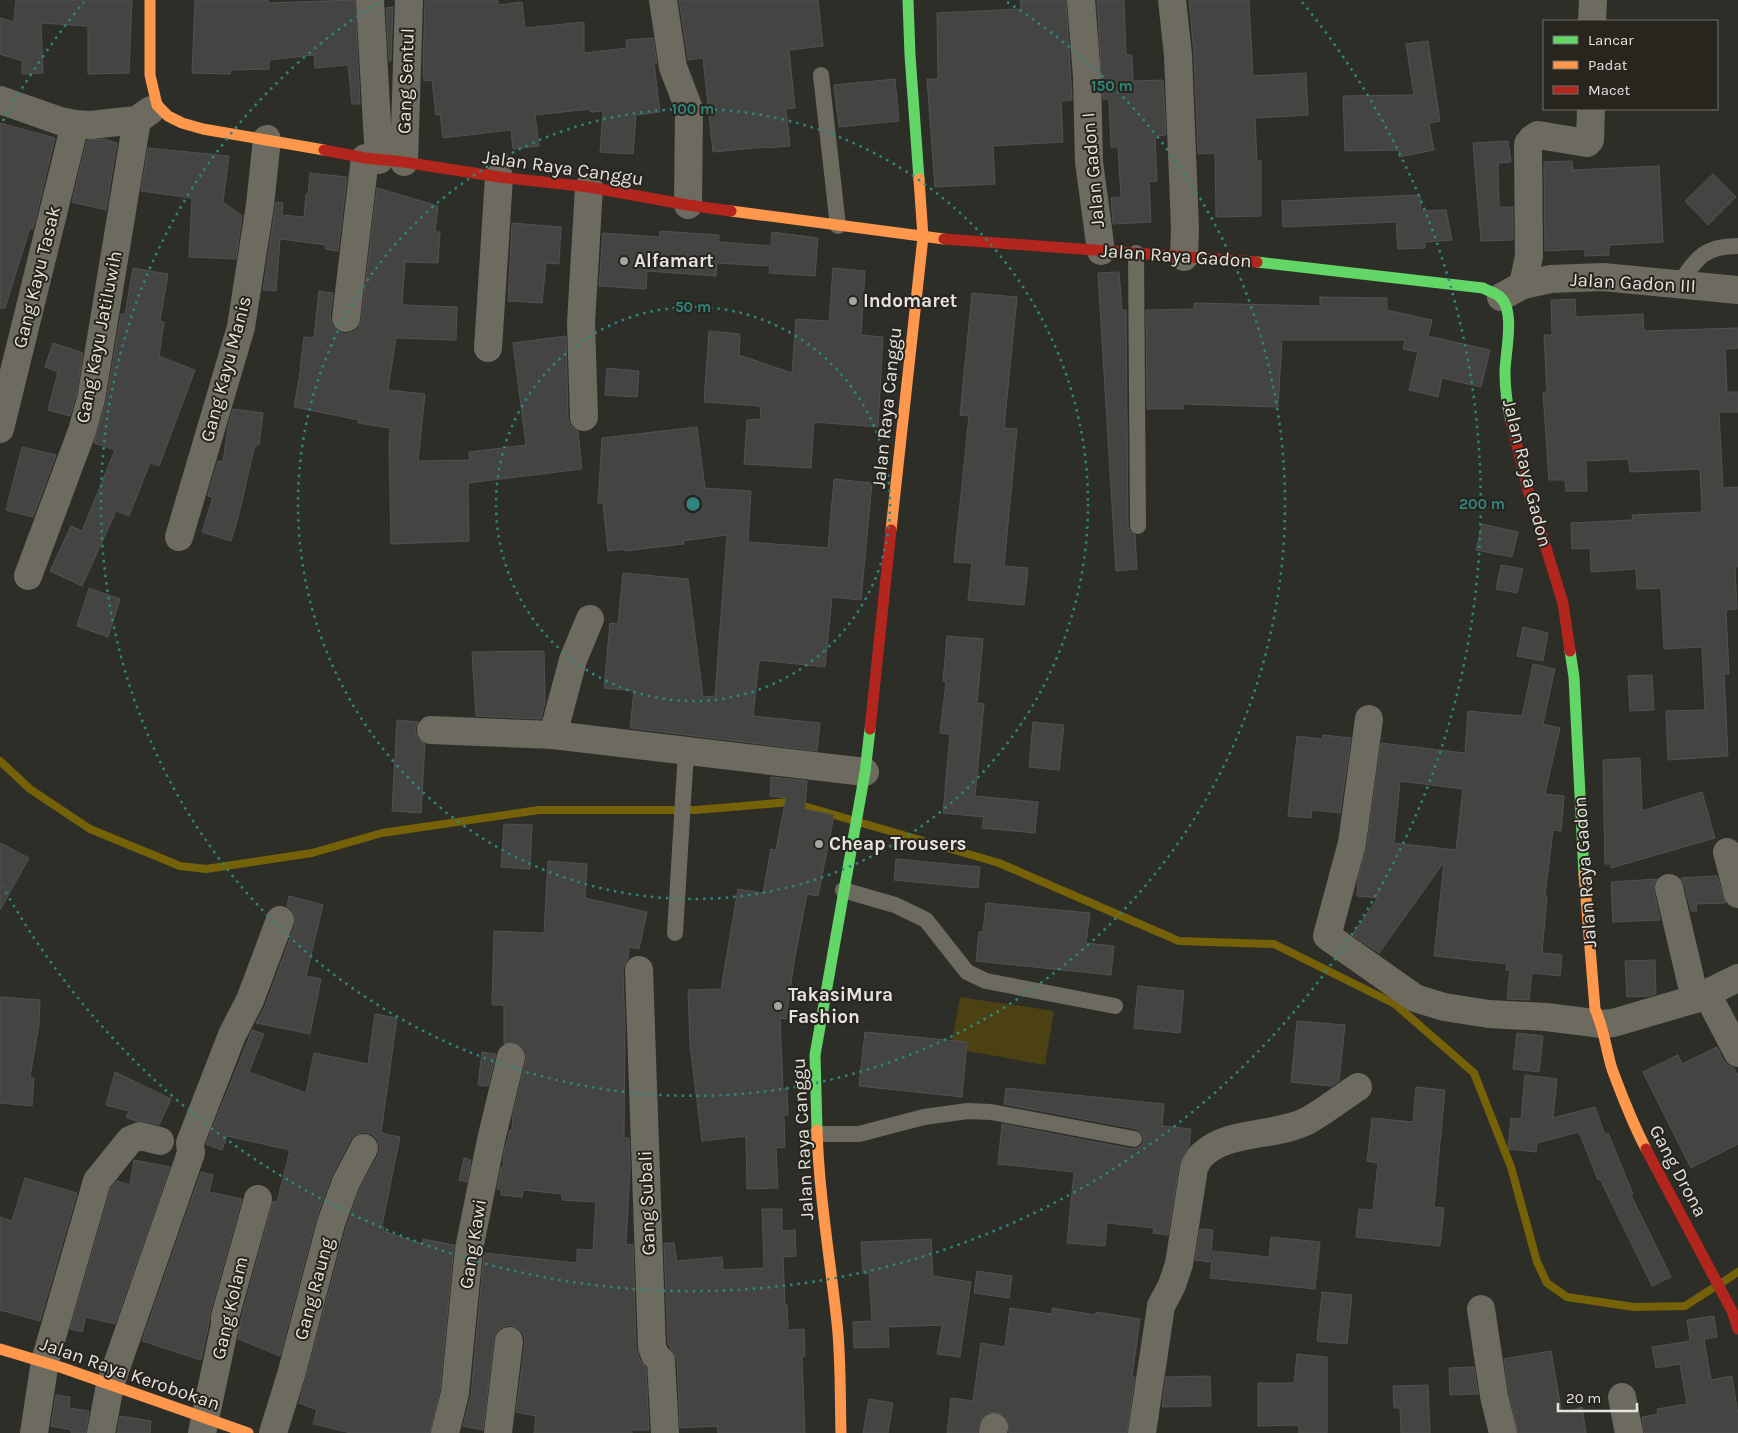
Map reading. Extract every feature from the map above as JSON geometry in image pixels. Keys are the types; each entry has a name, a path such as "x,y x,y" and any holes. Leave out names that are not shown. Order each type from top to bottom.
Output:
{"main road":[{"path":"147,112 150,75 150,0"},
{"path":"908,0 923,237"},
{"name":"Jalan Raya Canggu","path":"147,112 168,116 203,129 383,160 499,178 589,187 688,205 923,237 865,772 815,1055 818,1163 837,1324 841,1433"},
{"name":"Jalan Raya Gadon","path":"923,237 1284,264 1512,291 1507,309 1509,329 1505,372 1507,405 1528,490 1563,603 1574,676 1583,864 1596,1009 1602,1024"},
{"name":"Gang Drona","path":"1602,1024 1612,1068 1639,1136 1732,1311 1738,1329"},
{"name":"Jalan Raya Kerobokan","path":"0,1349 45,1361 110,1385 203,1426 248,1433"}],"street":[{"path":"346,318 383,160 370,0"},
{"name":"Gang Sentul","path":"383,160 409,0"},
{"path":"662,0 673,67 689,109 688,205"},
{"name":"Jalan Gadon I","path":"1081,0 1087,77 1089,162 1101,250"},
{"path":"1172,0 1178,54 1185,228 1184,257"},
{"path":"1592,20 1593,0"},
{"path":"0,100 60,121 75,124 90,125 147,112"},
{"path":"1512,291 1529,256 1528,144 1532,138 1538,136 1587,143 1590,140 1591,110"},
{"name":"Gang Kayu Jatiluwih","path":"28,576 82,430 91,399 147,112"},
{"name":"Gang Kayu Tasak","path":"0,429 75,124"},
{"name":"Gang Kayu Manis","path":"179,537 241,328 260,205 267,139"},
{"path":"488,348 499,178"},
{"path":"584,417 581,323 589,187"},
{"name":"Jalan Gadon III","path":"1512,291 1551,279 1603,277 1738,290"},
{"path":"553,735 573,660 590,619"},
{"path":"1369,719 1352,843 1326,936 1415,998 1437,1005 1489,1014 1546,1017 1602,1024 1614,1023 1701,996 1738,978"},
{"path":"430,730 553,735 865,772"},
{"path":"1727,852 1738,894"},
{"path":"1669,888 1701,996 1738,1053"},
{"path":"101,1433 110,1385 188,1162 193,1134 232,1035 250,1000 280,920"},
{"name":"Gang Subali","path":"640,970 652,1347 660,1361 665,1433"},
{"name":"Gang Kawi","path":"445,1433 455,1393 471,1239 491,1140 511,1057"},
{"path":"1142,1433 1166,1296 1179,1264 1194,1168 1201,1156 1228,1140 1287,1128 1307,1120 1358,1087"},
{"path":"34,1433 45,1361 97,1181 130,1140 140,1136 160,1141"},
{"name":"Gang Raung","path":"272,1433 291,1376 334,1215 346,1182 364,1148"},
{"name":"Gang Kolam","path":"203,1426 226,1325 225,1317 258,1199"},
{"path":"1481,1310 1494,1396 1503,1433"},
{"path":"498,1433 509,1341"},
{"path":"1622,1397 1629,1433"}],"lane":[{"path":"820,75 838,226"},
{"path":"1679,284 1694,262 1703,254 1711,249 1738,246"},
{"path":"1136,253 1138,526"},
{"path":"675,933 686,751"},
{"path":"843,890 894,906 926,920 967,972 986,981 1115,1006"},
{"path":"818,1134 859,1134 924,1117 968,1111 991,1112 1134,1138"}],"shaded area":[{"path":"960,997 1054,1011 1045,1065 951,1048"}],"building":[{"path":"16,0 132,0 129,73 88,74 88,26 41,23 43,73 22,74 22,61 0,54 0,18 14,22"},
{"path":"195,0 268,0 268,3 355,0 360,104 352,104 348,65 315,68 314,55 269,60 269,69 230,70 230,74 192,73"},
{"path":"425,0 498,0 498,5 522,2 525,28 584,22 584,53 627,48 626,40 653,38 657,63 654,63 660,112 636,115 633,154 600,152 603,111 590,112 590,109 535,115 539,146 513,149 511,130 443,138 440,114 436,115 432,80 424,81"},
{"path":"679,0 818,0 823,46 789,50 795,108 786,109 790,146 713,152 703,58 688,60"},
{"path":"1020,0 1066,0 1072,100 1061,101 1063,142 993,146 995,184 935,187 927,79 938,79 937,13 1021,9"},
{"path":"1097,0 1124,0 1126,55 1132,55 1133,81 1163,80 1166,135 1155,136 1157,181 1149,182 1151,222 1113,224 1111,198 1121,197 1118,147 1111,147 1109,99 1103,99"},
{"path":"1189,0 1249,0 1253,76 1306,73 1308,115 1255,118 1257,161 1261,161 1261,216 1216,217 1215,153 1198,154 1194,54"},
{"path":"393,7 391,61 389,61 386,8"},
{"path":"1428,41 1440,121 1429,123 1434,150 1399,157 1399,150 1345,151 1343,96 1414,95 1406,44"},
{"path":"895,79 899,121 839,127 834,85"},
{"path":"0,123 55,138 33,229 30,228 5,308 0,308"},
{"path":"103,139 117,143 106,210 72,202 87,140"},
{"path":"1508,141 1511,162 1498,163 1499,207 1513,207 1513,240 1481,241 1473,143"},
{"path":"148,148 229,156 223,202 242,216 236,259 189,257 192,198 141,191"},
{"path":"1572,161 1573,170 1659,166 1663,242 1609,245 1609,255 1585,256 1585,249 1545,251 1544,162"},
{"path":"310,173 347,177 338,251 325,249 326,245 280,239 276,291 263,290 276,202 283,203 282,215 304,217"},
{"path":"1713,174 1736,197 1708,225 1685,201"},
{"path":"377,188 438,206 435,232 440,232 438,263 405,262 402,305 457,307 456,340 396,338 388,390 425,394 418,461 470,460 469,452 526,445 513,343 566,336 568,418 571,426 578,431 582,469 468,483 469,541 391,544 390,428 358,423 359,420 294,407 304,337 314,338 319,291 333,293 330,317 332,325 337,331 345,334 353,332 358,328 361,320"},
{"path":"1420,195 1421,211 1446,210 1452,240 1425,242 1425,248 1398,249 1396,222 1283,227 1282,201"},
{"path":"512,223 561,227 559,264 546,263 542,303 508,301"},
{"path":"660,231 719,235 719,242 771,246 772,232 818,238 815,276 769,273 770,266 717,263 716,276 647,271 646,289 599,286 603,233 659,237"},
{"path":"133,268 168,274 160,321 164,322 159,356 195,370 159,466 150,463 129,516 116,511 82,586 50,571 71,526 82,531 115,450 94,443 106,402 121,314 125,314"},
{"path":"833,268 865,271 861,335 883,337 878,427 814,422 811,468 744,464 747,420 761,419 760,406 704,402 709,331 740,334 739,355 792,373 796,319 829,321"},
{"path":"1119,272 1122,310 1126,310 1128,526 1135,535 1137,569 1116,571 1098,273"},
{"path":"972,293 1017,297 1004,428 1017,429 1004,566 1028,568 1024,605 968,600 972,563 954,562 969,416 960,415"},
{"path":"1320,297 1387,298 1387,310 1432,320 1428,336 1490,350 1481,387 1442,378 1438,397 1409,390 1418,352 1403,349 1405,340 1282,340 1278,407 1183,404 1183,409 1147,409 1146,310 1194,309 1194,303 1320,306"},
{"path":"1575,299 1576,317 1643,314 1644,331 1738,328 1738,348 1725,349 1727,392 1738,392 1738,412 1719,412 1723,488 1738,487 1738,567 1735,567 1737,609 1726,610 1729,674 1724,674 1728,756 1668,760 1666,711 1705,710 1702,647 1664,649 1661,588 1637,589 1636,569 1591,572 1590,548 1572,549 1571,523 1633,520 1632,515 1701,512 1702,510 1700,469 1630,472 1628,459 1586,461 1587,491 1566,491 1565,480 1549,480 1543,392 1547,392 1544,335 1552,335 1551,300"},
{"path":"53,343 83,353 76,396 70,416 48,410 58,372 45,367"},
{"path":"607,368 639,371 637,397 605,395"},
{"path":"233,409 263,413 259,445 255,445 231,541 202,532 213,497 208,496 208,494 218,461 223,462 228,427"},
{"path":"697,427 705,488 751,491 748,542 828,548 834,479 872,483 861,600 832,597 825,667 759,660 753,716 820,723 817,751 630,728 634,691 604,688 610,623 618,624 623,573 688,579 703,697 715,696 727,535 683,541 684,544 625,551 625,549 608,551 603,503 598,503 602,438"},
{"path":"22,447 56,455 33,517 6,510"},
{"path":"1482,524 1518,532 1512,557 1476,550"},
{"path":"1501,565 1523,569 1517,593 1496,589"},
{"path":"89,588 120,599 108,637 77,626"},
{"path":"1523,627 1548,633 1543,661 1517,656"},
{"path":"947,636 983,639 977,703 984,704 975,796 1038,802 1035,833 982,828 984,817 943,813 950,734 940,733 946,682 943,681"},
{"path":"544,651 545,703 541,719 476,716 472,652"},
{"path":"1533,664 1555,669 1543,724 1560,728 1545,794 1564,796 1564,798 1561,831 1553,830 1545,896 1547,896 1542,953 1562,955 1560,976 1532,973 1529,1000 1507,999 1510,971 1506,970 1507,964 1434,956 1444,862 1379,953 1352,935 1378,898 1357,896 1358,879 1367,845 1381,743 1465,753 1468,711 1522,716","holes":["1400,781 1463,789 1456,850 1394,843"]},
{"path":"1652,675 1654,710 1630,711 1628,676"},
{"path":"397,720 418,722 415,729 417,737 425,744 421,813 392,811"},
{"path":"1033,722 1064,725 1059,770 1029,767"},
{"path":"1323,735 1351,738 1340,813 1312,810 1311,818 1288,816 1297,736 1322,739"},
{"path":"1640,758 1642,811 1702,792 1715,838 1611,868 1611,864 1605,864 1603,760"},
{"path":"771,777 807,781 805,809 834,815 818,896 807,894 794,962 786,1019 780,1018 783,1089 787,1088 788,1115 784,1115 785,1147 776,1148 778,1188 747,1189 746,1136 702,1141 690,1045 688,990 721,989 738,889 763,893 771,849 776,850 786,798 770,796"},
{"path":"504,824 532,825 530,869 501,867"},
{"path":"0,843 29,858 0,910"},
{"path":"896,859 980,867 978,888 894,880"},
{"path":"548,861 587,864 585,898 647,912 639,949 629,947 628,959 623,971 625,1027 624,1138 629,1138 630,1168 626,1245 633,1244 636,1348 640,1360 646,1368 649,1430 632,1430 632,1433 534,1433 536,1416 516,1412 525,1342 524,1335 519,1329 510,1325 502,1327 496,1332 494,1339 483,1430 463,1426 471,1395 484,1253 577,1263 577,1249 593,1250 596,1202 562,1200 562,1194 523,1190 522,1197 501,1195 501,1190 497,1189 501,1167 503,1168 504,1152 510,1130 512,1130 513,1114 526,1060 526,1052 521,1045 514,1042 504,1044 504,1005 492,1005 494,931 544,933"},
{"path":"1717,876 1726,903 1696,904 1697,911 1691,911 1681,878"},
{"path":"1657,879 1654,884 1654,891 1660,920 1613,922 1611,882"},
{"path":"289,896 323,905 306,976 321,979 310,1034 256,1023 265,1006 295,925 295,917 292,910 287,906"},
{"path":"986,903 1090,913 1086,943 1114,946 1111,975 976,961 979,932 983,932"},
{"path":"1655,960 1656,994 1627,997 1625,961"},
{"path":"1138,986 1184,991 1180,1033 1134,1028"},
{"path":"0,997 40,1000 39,1024 30,1077 34,1078 32,1106 0,1103"},
{"path":"375,1014 397,1018 381,1133 400,1137 382,1226 384,1227 383,1231 422,1244 423,1239 454,1245 440,1390 430,1433 351,1433 313,1424 317,1410 299,1403 346,1228 360,1188 378,1155 380,1147 377,1139 372,1134 364,1132 355,1135 332,1175 316,1219 280,1356 238,1339 241,1319 273,1201 277,1202 290,1150 227,1136 222,1150 206,1144 252,1030 264,1034 249,1072 306,1093 314,1053 368,1064"},
{"path":"1297,1021 1345,1025 1339,1081 1331,1086 1291,1082"},
{"path":"865,1032 967,1042 962,1097 859,1086"},
{"path":"1517,1033 1543,1036 1539,1072 1513,1069"},
{"path":"1717,1047 1724,1061 1734,1068 1738,1075 1738,1144 1691,1168 1643,1072 1678,1055 1682,1064"},
{"path":"482,1052 496,1054 488,1086 478,1085"},
{"path":"115,1072 171,1099 159,1125 136,1121 126,1117 129,1111 106,1105"},
{"path":"1525,1075 1557,1079 1553,1118 1595,1107 1605,1135 1608,1133 1633,1194 1631,1195 1671,1277 1652,1286 1600,1179 1598,1180 1579,1132 1537,1143 1536,1152 1508,1149 1511,1118 1521,1119"},
{"path":"1416,1087 1445,1090 1434,1207 1444,1208 1440,1246 1356,1237 1359,1209 1373,1210 1378,1163 1367,1161 1372,1118 1413,1122"},
{"path":"1006,1088 1164,1104 1162,1126 1191,1129 1189,1146 1179,1166 1168,1235 1153,1233 1154,1228 1107,1223 1105,1246 1067,1243 1074,1172 998,1164 1002,1124 1132,1149 1142,1145 1143,1135 1136,1129 1004,1104"},
{"path":"464,1158 471,1160 467,1182 459,1180"},
{"path":"134,1160 170,1167 115,1324 86,1317 82,1332 70,1329 111,1188 117,1181 130,1185"},
{"path":"201,1172 213,1175 209,1192 242,1199 210,1313 201,1360 142,1341"},
{"path":"25,1178 77,1193 40,1321 0,1310 0,1217 12,1221"},
{"path":"762,1209 782,1209 782,1231 795,1230 796,1256 783,1257 785,1305 787,1305 788,1330 804,1329 805,1356 802,1357 805,1433 718,1433 717,1426 680,1428 677,1360 668,1344 664,1243 674,1243 677,1261 722,1257 723,1270 764,1268"},
{"path":"1200,1229 1213,1230 1210,1262 1195,1260"},
{"path":"1271,1237 1320,1242 1315,1289 1210,1278 1213,1251 1269,1257"},
{"path":"931,1239 933,1276 971,1282 960,1357 937,1354 942,1325 888,1327 889,1347 854,1348 853,1322 872,1321 869,1273 863,1274 861,1242"},
{"path":"977,1271 1012,1276 1009,1298 974,1293"},
{"path":"1322,1292 1352,1295 1347,1344 1317,1341"},
{"path":"1010,1308 1052,1314 1052,1308 1140,1319 1132,1377 1135,1377 1127,1433 1009,1433 1008,1421 1004,1415 996,1412 988,1413 982,1417 978,1433 947,1433 951,1398 973,1401 981,1343 1005,1347"},
{"path":"1714,1316 1717,1337 1704,1339 1711,1380 1732,1376 1738,1414 1738,1433 1644,1433 1642,1417 1658,1414 1657,1409 1687,1404 1680,1364 1656,1368 1652,1347 1690,1341 1687,1320"},
{"path":"1551,1351 1562,1414 1582,1407 1586,1433 1518,1433 1504,1359"},
{"path":"1297,1354 1327,1357 1327,1433 1299,1433 1299,1425 1258,1426 1258,1383 1294,1383"},
{"path":"1474,1367 1478,1394 1450,1395 1449,1368"},
{"path":"1210,1376 1211,1406 1162,1407 1166,1377"},
{"path":"1428,1385 1430,1433 1401,1433 1400,1408 1394,1408 1393,1386"},
{"path":"56,1395 70,1397 69,1408 89,1411 86,1433 71,1433 72,1430 51,1426"},
{"path":"869,1399 893,1403 888,1433 863,1433"},
{"path":"120,1416 151,1421 150,1433 117,1433"}],"waterway":[{"path":"0,761 30,789 90,829 180,866 206,869 312,853 382,833 539,810 696,810 790,802 999,863 1179,941 1274,944 1395,1004 1474,1073 1511,1167 1537,1262 1547,1283 1567,1297 1634,1307 1685,1306 1713,1288"},
{"path":"1723,1282 1738,1272"}],"traffic: fast":[{"path":"908,0 919,179"},
{"path":"1257,262 1483,288 1496,294 1505,303 1508,312 1505,378 1506,397 1511,421"},
{"path":"1570,651 1574,677 1584,874"},
{"path":"817,1130 815,1055 865,772 870,729"}],"traffic: slow":[{"path":"150,0 150,75 157,105 168,116 182,123 203,129 324,150"},
{"path":"891,530 923,237 919,179"},
{"path":"731,211 944,239"},
{"path":"1584,874 1595,1009 1612,1069 1646,1149"},
{"path":"817,1130 822,1202 838,1337 841,1433"},
{"path":"0,1349 63,1368 248,1433"}],"traffic: jam":[{"path":"324,150 365,158 404,162 499,177 589,187 731,211"},
{"path":"944,239 1257,262"},
{"path":"1511,421 1528,490 1563,603 1570,651"},
{"path":"870,729 891,530"},
{"path":"1646,1149 1732,1311 1738,1329"}],"place":[{"name":"Alfamart","path":"624,261"},
{"name":"Indomaret","path":"853,301"},
{"name":"Cheap Trousers","path":"819,844"},
{"name":"TakasiMura Fashion","path":"778,1006"}]}
